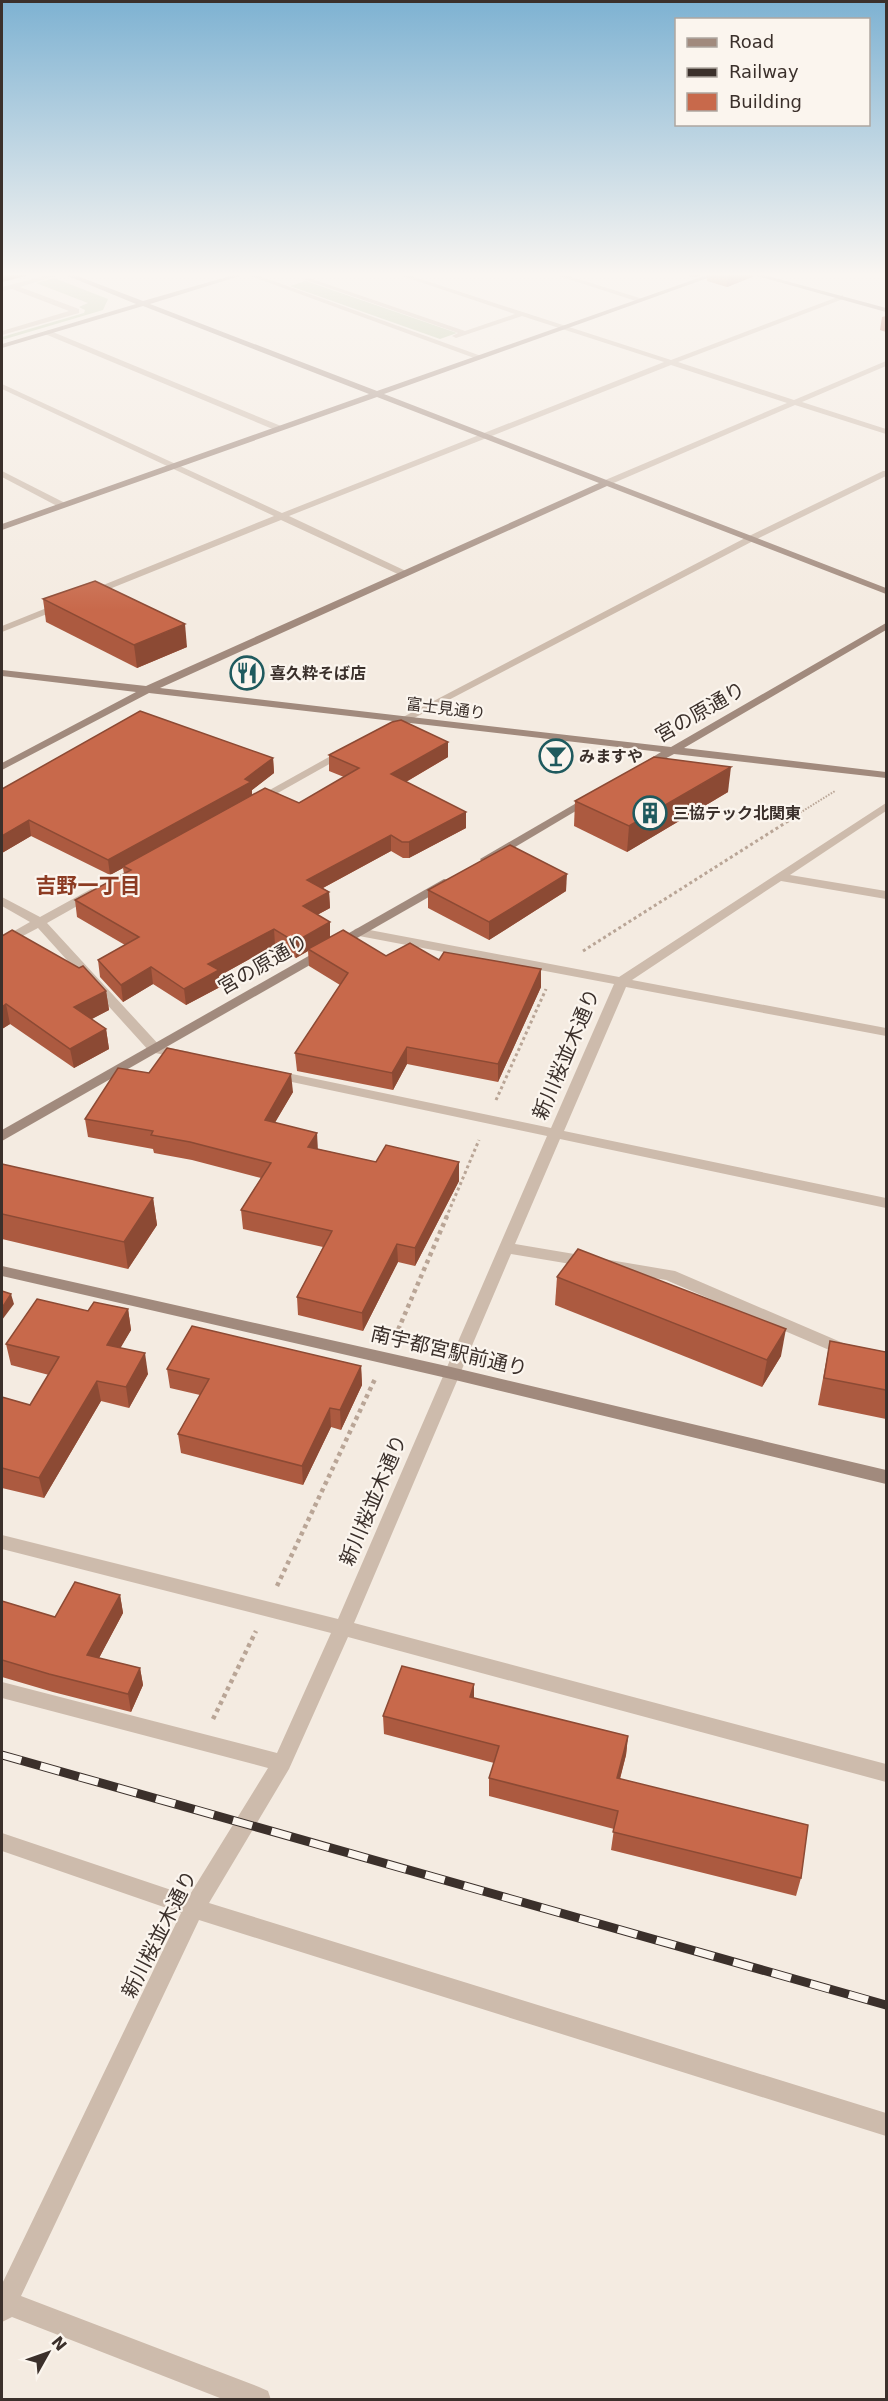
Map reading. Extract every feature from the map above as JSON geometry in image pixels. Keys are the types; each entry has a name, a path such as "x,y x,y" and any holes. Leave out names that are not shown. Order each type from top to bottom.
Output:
{"street":[{"path":"2,386 405,574"},
{"path":"177,386 278,428"},
{"path":"357,386 886,591"},
{"path":"2,527 395,386"},
{"path":"2,629 608,386"},
{"path":"745,386 886,432"},
{"path":"2,767 147,690 606,483 832,386"},
{"path":"381,731 750,538 886,473"},
{"path":"2,474 62,505"},
{"name":"宮の原通り","path":"633,774 886,626"},
{"name":"富士見通り","path":"2,672 886,775"},
{"path":"247,806 360,743"},
{"name":"宮の原通り","path":"2,1136 602,792"},
{"name":"新川桜並木通り","path":"3,2304 194,1908 282,1763 343,1628 451,1373 622,981 886,806"},
{"path":"778,878 886,896"},
{"path":"2,943 102,887"},
{"path":"2,902 40,922 155,1049 201,1059"},
{"path":"359,932 886,1032"},
{"path":"259,1071 886,1203"},
{"path":"505,1248 669,1275 861,1357 886,1362"},
{"name":"南宇都宮駅前通り","path":"2,1270 451,1373 886,1477"},
{"path":"2,1542 343,1628 886,1773"},
{"path":"2,1690 282,1763"},
{"path":"2,1842 194,1908 886,2125"},
{"path":"3,2304 259,2400"}],"path":[{"path":"201,1743 386,1358 554,969 864,773"}],"building":[{"path":"95,581 185,624 134,645 43,599"},
{"path":"140,711 273,758 245,779 251,782 108,860 29,820 2,836 2,789"},
{"path":"401,720 448,742 391,774 466,812 409,842 402,842 391,835 307,880 329,892 303,906 330,922 295,942 274,929 208,964 219,970 184,989 151,967 121,985 98,960 139,937 75,900 131,870 123,866 265,788 299,803 359,768 329,755 392,722"},
{"path":"654,757 731,767 629,826 575,801"},
{"path":"510,845 567,874 489,922 428,890"},
{"path":"12,930 79,968 83,966 106,991 74,1007 106,1029 70,1049 6,1004 2,1007 2,936"},
{"path":"343,930 386,956 410,943 439,960 444,952 541,969 498,1064 407,1047 392,1073 295,1053 348,973 308,949"},
{"path":"167,1048 291,1074 265,1120 317,1133 308,1147 376,1162 386,1145 459,1162 415,1248 397,1244 362,1313 297,1297 332,1231 241,1210 271,1163 190,1142 151,1135 153,1131 85,1119 118,1068 149,1073"},
{"path":"2,1164 153,1198 124,1242 2,1214"},
{"path":"578,1249 786,1329 767,1360 557,1277"},
{"path":"2,1291 11,1294 2,1308"},
{"path":"37,1299 88,1311 94,1302 128,1309 107,1345 145,1353 126,1387 97,1381 39,1478 2,1468 2,1397 30,1405 59,1357 6,1344"},
{"path":"192,1326 361,1366 340,1410 330,1408 302,1466 178,1434 209,1379 167,1369"},
{"path":"830,1341 886,1352 886,1390 824,1378"},
{"path":"75,1582 120,1595 87,1655 140,1668 128,1694 2,1660 2,1601 55,1617"},
{"path":"402,1666 474,1684 470,1697 628,1736 617,1778 808,1825 801,1878 613,1832 618,1811 489,1778 499,1746 383,1716"}],"railway":[{"path":"2,1755 886,2005"}],"place":[{"name":"喜久粋そば店","path":"247,673"},
{"name":"みますや","path":"556,756"},
{"name":"三協テック北関東","path":"650,813"}],"district":[{"name":"吉野一丁目","path":"88,886"}]}
